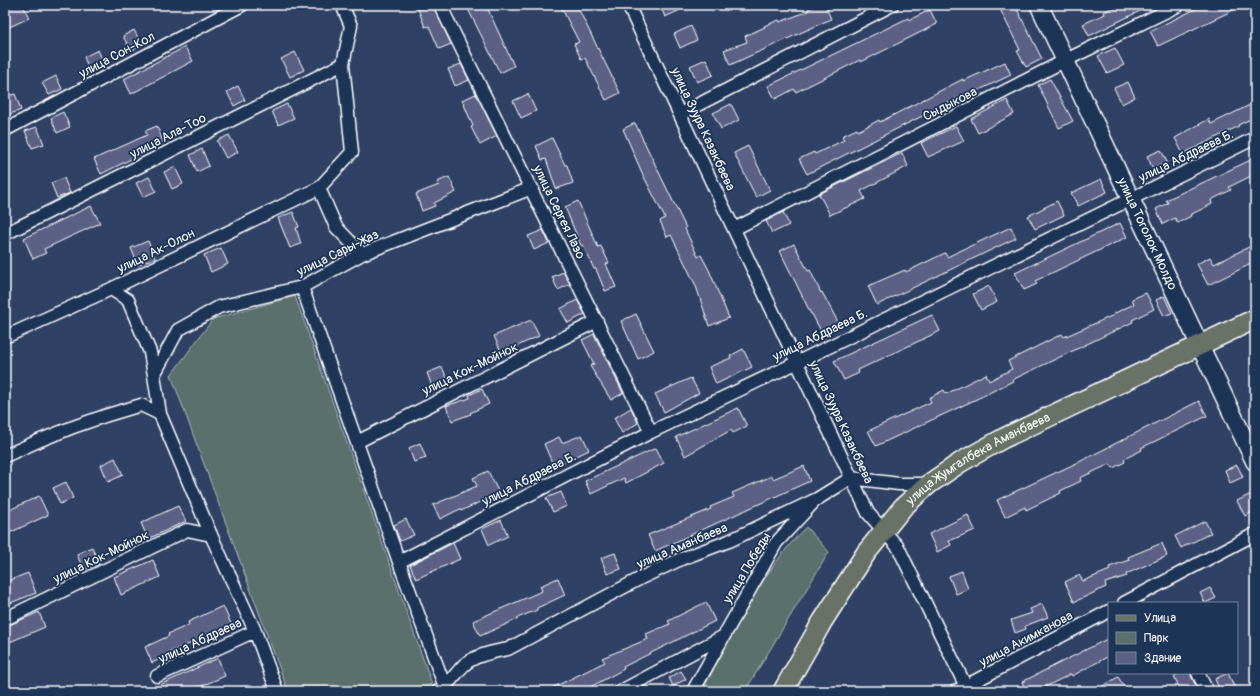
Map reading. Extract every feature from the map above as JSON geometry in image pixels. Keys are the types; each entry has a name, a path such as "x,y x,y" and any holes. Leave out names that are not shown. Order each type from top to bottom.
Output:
{"main road":[{"name":"улица Жумгалбека Аманбаева","path":"783,691 822,622 866,553 903,507 930,484 961,462 1004,438 1255,319"}],"street":[{"name":"улица Сон-Кол","path":"5,130 242,5"},
{"path":"342,5 351,26 343,64 352,152 319,188 336,227 362,254"},
{"name":"улица Сергея Лазо","path":"440,5 532,188 596,322 651,432"},
{"path":"680,114 892,5"},
{"name":"улица Тоголок Молдо","path":"1039,5 1255,462"},
{"name":"Сыдыкова","path":"734,229 1066,60 1179,5"},
{"name":"улица Зуура Казакбаева","path":"631,6 680,114 868,513 898,547 963,689"},
{"name":"улица Ала-Тоо","path":"5,234 343,64"},
{"name":"улица Абдраева Б.","path":"399,562 651,432 798,362 1255,138"},
{"name":"улица Ак-Олон","path":"5,337 111,289 319,188"},
{"name":"улица Сары-Жаз","path":"154,375 178,330 219,307 302,287 362,254 532,188"},
{"path":"302,287 399,562 441,689"},
{"path":"111,289 128,300 150,352 160,414 211,535 255,631 277,691"},
{"name":"улица Кок-Мойнок","path":"356,442 596,322"},
{"path":"5,456 42,438 111,413 141,405 160,414"},
{"path":"851,478 899,484 930,484"},
{"name":"улица Аманбаева","path":"441,689 465,664 490,653 508,649 681,559 729,541 817,499 851,478"},
{"name":"улица Победы","path":"693,691 776,542 817,499"},
{"name":"улица Кок-Мойнок","path":"5,619 187,530 211,535"},
{"path":"1126,602 1255,534"},
{"name":"улица Акимканова","path":"963,689 1108,612"},
{"name":"улица Абдраева","path":"157,676 255,631"},
{"path":"621,691 722,637"},
{"path":"1198,674 1207,691"}],"green space":[{"path":"295,296 432,684 416,691 288,691 171,375 213,319"},
{"path":"806,527 829,552 745,691 702,691 736,626 761,584 790,545"}],"building":[{"path":"5,5 23,5 29,18 5,29"},
{"path":"428,5 433,5 451,44 439,49 429,26 425,27 418,9"},
{"path":"466,5 486,5 514,66 500,73"},
{"path":"560,5 584,5 578,8 620,93 606,100 585,58 581,59 574,44 579,42"},
{"path":"660,5 691,5 665,17"},
{"path":"818,5 825,5 831,19 730,65 724,50 747,42 745,36 765,27 764,26 779,20 780,22 808,11 808,9"},
{"path":"998,5 1015,5 1042,59 1026,67 1017,51 1020,50"},
{"path":"1117,5 1152,5 1089,36 1083,24 1105,14 1104,12"},
{"path":"1204,5 1244,5 1158,46 1150,31"},
{"path":"930,10 937,24 861,62 860,60 796,92 794,89 775,99 768,86 908,18 909,20"},
{"path":"691,26 697,40 680,48 674,34"},
{"path":"134,30 142,45 131,51 123,36"},
{"path":"185,47 193,61 131,94 124,79"},
{"path":"1115,48 1124,65 1107,73 1098,56"},
{"path":"98,50 105,65 90,72 84,57"},
{"path":"295,52 304,70 290,77 281,59"},
{"path":"706,59 713,75 697,82 690,66"},
{"path":"1005,62 1011,75 977,91 976,89 807,174 799,159 814,152 815,154 844,140 842,136 857,129 858,131 879,120 880,122 963,79 963,81"},
{"path":"461,64 469,80 455,86 448,69"},
{"path":"56,76 62,89 49,95 42,83"},
{"path":"1050,79 1073,121 1059,128 1038,85"},
{"path":"1128,82 1135,97 1122,104 1114,88"},
{"path":"238,86 245,100 234,106 227,92"},
{"path":"15,94 21,110 5,116 5,97"},
{"path":"476,94 497,136 480,145 471,127 473,126 462,100"},
{"path":"528,94 536,111 521,118 513,101"},
{"path":"1007,100 1014,114 978,133 971,119"},
{"path":"287,104 294,118 278,125 272,111"},
{"path":"731,104 739,120 721,129 713,113"},
{"path":"1252,104 1255,109 1255,117 1183,154 1175,138 1209,119 1211,124"},
{"path":"63,112 70,127 57,133 51,118"},
{"path":"635,123 686,228 685,229 698,257 701,255 709,270 729,318 709,326 696,286 671,235 667,237 660,221 665,218 643,175 623,129"},
{"path":"157,126 163,142 140,152 141,154 101,174 94,159 147,135 145,131"},
{"path":"956,126 964,141 928,157 921,143"},
{"path":"37,127 44,144 32,148 25,131"},
{"path":"229,135 238,152 226,158 217,141"},
{"path":"552,138 565,165 567,165 573,183 556,189 546,159 542,160 536,146"},
{"path":"748,146 770,190 756,197 734,153"},
{"path":"202,149 209,166 197,172 190,155"},
{"path":"1161,150 1167,162 1153,169 1147,156"},
{"path":"902,153 908,166 861,191 865,199 830,215 819,194"},
{"path":"1255,158 1255,174 1229,187 1231,190 1211,200 1212,204 1190,215 1191,216 1178,223 1175,218 1163,224 1156,209 1168,203 1166,200"},
{"path":"175,167 183,184 172,189 164,172"},
{"path":"149,177 156,191 143,197 136,183"},
{"path":"449,177 456,192 434,203 435,206 422,211 416,194 439,185 437,182"},
{"path":"64,178 70,193 57,198 51,183"},
{"path":"1101,179 1107,192 1078,206 1071,193"},
{"path":"578,201 598,247 601,246 609,263 606,264 616,287 605,291 596,269 594,269 583,245 581,246 565,207"},
{"path":"1057,201 1064,215 1035,229 1028,216"},
{"path":"91,206 100,223 44,249 46,253 33,259 24,238"},
{"path":"293,212 299,227 296,228 301,244 290,248 278,218"},
{"path":"783,212 789,225 772,233 766,221"},
{"path":"1120,223 1127,237 1035,281 1037,284 1024,290 1015,273"},
{"path":"1011,227 1016,238 877,305 868,286 905,270 906,272 945,253 947,257"},
{"path":"543,230 549,243 534,250 528,236"},
{"path":"148,241 155,258 138,265 131,248"},
{"path":"794,244 839,324 822,333 780,251"},
{"path":"1255,244 1255,262 1208,285 1197,264 1210,257 1214,264"},
{"path":"221,248 228,264 211,272 204,255"},
{"path":"563,272 570,284 558,290 552,277"},
{"path":"989,286 997,302 981,310 973,294"},
{"path":"1146,293 1154,309 1132,320 1133,322 1012,380 1013,381 981,397 876,446 868,431 931,402 929,398 944,390 946,394 986,374 989,381 1012,369 1008,361 1062,334 1064,337 1114,315 1113,314 1134,304 1132,299"},
{"path":"1164,296 1172,313 1164,316 1156,300"},
{"path":"577,300 585,314 568,323 560,309"},
{"path":"636,314 654,351 638,359 621,321"},
{"path":"932,315 940,331 858,370 859,373 844,380 834,361"},
{"path":"531,320 539,336 515,347 516,350 503,356 494,336"},
{"path":"594,334 623,393 611,400 590,366 594,364 582,340"},
{"path":"743,349 752,367 716,384 709,367 731,358 730,356"},
{"path":"442,367 449,383 433,389 427,373"},
{"path":"691,378 699,393 664,412 655,394"},
{"path":"482,389 489,404 470,413 471,414 452,421 446,406 470,398 469,395"},
{"path":"1199,401 1207,416 1141,448 1142,450 1124,459 1125,462 1113,468 1110,464 1080,478 1081,481 1060,491 1061,493 1026,510 1025,507 1005,517 997,500 1081,461"},
{"path":"631,408 638,423 622,433 614,418"},
{"path":"738,408 747,426 733,433 731,430 685,456 676,437"},
{"path":"582,435 589,450 554,467 544,444 559,437 562,443"},
{"path":"420,443 426,458 414,462 409,448"},
{"path":"656,448 664,463 626,483 624,478 591,494 585,481"},
{"path":"115,458 123,475 108,482 101,465"},
{"path":"1237,465 1243,477 1230,483 1225,470"},
{"path":"804,466 810,481 655,551 648,535 711,509 710,507 734,497 732,493 772,476 773,479"},
{"path":"488,471 499,493 440,519 433,505 477,486 473,478"},
{"path":"66,482 73,498 60,504 53,488"},
{"path":"561,492 567,506 553,512 546,498"},
{"path":"1251,494 1255,502 1255,511 1245,516 1237,501"},
{"path":"39,496 48,515 5,535 5,512"},
{"path":"178,506 186,521 148,539 141,523"},
{"path":"968,515 975,530 949,541 951,545 937,552 929,534"},
{"path":"406,519 414,535 400,541 394,525"},
{"path":"501,520 508,536 489,545 482,529"},
{"path":"1205,521 1211,533 1181,548 1175,536"},
{"path":"453,543 460,559 416,579 410,565"},
{"path":"1162,543 1167,556 1126,574 1127,576 1105,583 1106,587 1074,602 1065,582 1079,575 1083,581 1110,570 1109,567 1129,560 1128,557"},
{"path":"92,547 99,564 83,570 77,554"},
{"path":"615,553 621,569 607,574 601,558"},
{"path":"153,560 160,577 121,595 114,577"},
{"path":"962,571 968,589 956,594 949,576"},
{"path":"28,573 36,593 5,605 5,582"},
{"path":"558,578 565,595 537,608 537,610 480,636 473,621 542,591 540,586"},
{"path":"1210,588 1216,598 1204,602 1200,593"},
{"path":"706,602 715,621 623,667 624,669 583,691 546,691 605,662 602,658 648,639 646,634 670,624 668,621"},
{"path":"1042,604 1048,617 1025,626 1026,629 1015,633 1011,620 1032,613 1030,609"},
{"path":"223,606 232,626 168,653 169,655 152,663 145,647 169,636 168,634 189,625 188,622"},
{"path":"39,612 45,627 5,644 5,627"},
{"path":"1108,639 1108,657 1072,676 1071,674 1037,691 1027,691 1022,682"},
{"path":"218,658 225,676 190,691 163,691 160,685"},
{"path":"681,671 686,679 673,686 669,678"},
{"path":"1179,674 1190,674 1198,691 1181,691 1174,676"},
{"path":"1228,674 1236,691 1220,691 1215,679"},
{"path":"1118,677 1127,691 1095,691"}]}
